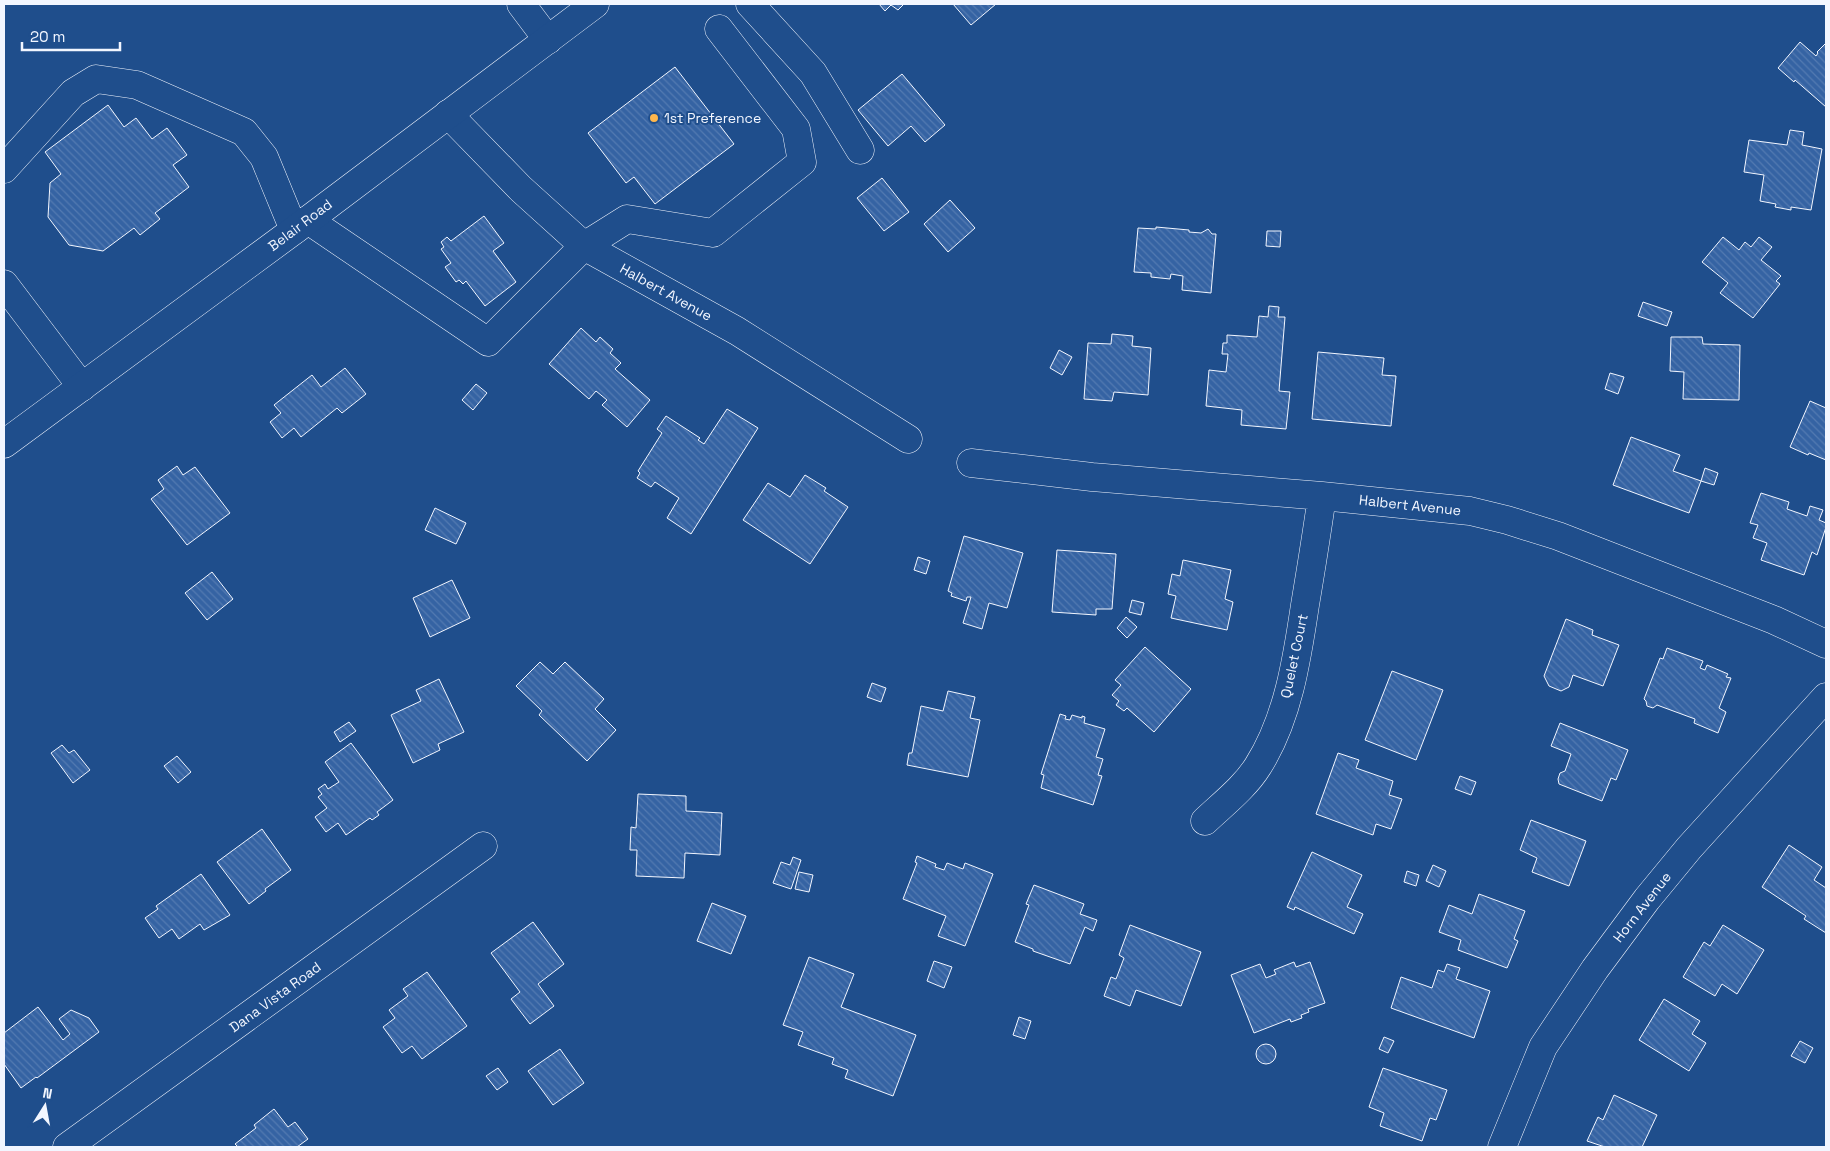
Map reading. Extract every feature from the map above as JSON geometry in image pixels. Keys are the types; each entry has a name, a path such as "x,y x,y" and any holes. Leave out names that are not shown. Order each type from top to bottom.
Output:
{"main road":[{"path":"521,4 548,40"},
{"name":"Belair Road","path":"4,444 301,225 595,4"},
{"path":"750,4 813,73 860,150"},
{"path":"4,169 73,93 96,79 137,84 244,132 264,157 301,225 488,342 584,246 627,219 713,233 802,162 796,129 719,29"},
{"name":"Halbert Avenue","path":"448,114 521,189 584,246 737,331 908,439"},
{"path":"4,284 82,386"},
{"name":"Halbert Avenue","path":"971,463 1092,477 1322,496 1470,511 1558,536 1747,609 1826,644"},
{"name":"Quelet Court","path":"1205,821 1236,792 1258,767 1273,736 1290,687 1296,660 1322,496"},
{"name":"Horn Avenue","path":"1502,1147 1543,1047 1595,969 1646,899 1689,848 1826,697"},
{"name":"Dana Vista Road","path":"67,1147 483,846"}],"building":[{"path":"879,4 904,4 898,10 891,5 885,11"},
{"path":"953,4 996,4 971,25"},
{"path":"1800,42 1816,56 1817,52 1826,43 1826,107 1778,68"},
{"path":"675,67 734,144 655,204 634,177 626,183 588,133"},
{"path":"902,74 945,125 925,142 911,126 888,146 858,110"},
{"path":"108,105 124,127 136,118 152,139 167,128 187,155 173,165 189,187 155,213 160,219 140,235 134,228 103,251 69,245 48,217 50,183 61,174 45,152"},
{"path":"1790,130 1804,132 1802,145 1822,149 1811,210 1791,207 1791,210 1775,207 1776,204 1760,201 1764,175 1744,172 1749,140 1787,145"},
{"path":"882,178 909,212 884,231 857,198"},
{"path":"950,200 975,228 948,252 924,224"},
{"path":"484,216 504,243 493,251 516,282 485,306 466,281 463,284 459,280 456,282 445,267 451,263 441,249 444,247 441,242 447,237 451,241"},
{"path":"1156,227 1201,233 1208,229 1212,234 1216,234 1211,293 1182,290 1183,276 1171,274 1170,279 1151,277 1151,273 1134,272 1138,228 1156,229"},
{"path":"1267,231 1281,231 1280,247 1266,246"},
{"path":"1723,237 1739,250 1745,242 1751,247 1759,237 1772,247 1761,260 1781,276 1776,281 1780,284 1753,318 1720,293 1728,283 1702,262"},
{"path":"1643,302 1672,312 1667,326 1638,316"},
{"path":"1269,306 1279,307 1278,317 1285,317 1279,391 1290,392 1286,429 1241,425 1242,410 1206,406 1209,370 1226,372 1228,354 1222,354 1223,343 1227,343 1227,335 1257,337 1259,316 1268,317"},
{"path":"581,328 596,342 600,337 613,349 610,353 621,363 615,369 650,400 627,427 602,405 607,400 596,391 589,399 549,364"},
{"path":"1112,334 1133,336 1132,346 1151,348 1148,395 1114,392 1112,401 1084,399 1088,343 1111,344"},
{"path":"1671,337 1702,337 1703,344 1740,345 1739,400 1683,399 1684,372 1670,371"},
{"path":"1059,350 1072,357 1062,375 1050,368"},
{"path":"1318,352 1384,358 1382,375 1396,376 1391,426 1312,419"},
{"path":"345,368 366,394 342,413 337,408 301,437 294,428 282,438 270,422 281,413 274,405 312,375 321,387"},
{"path":"1610,373 1624,377 1618,394 1605,389"},
{"path":"476,384 487,393 473,410 462,400"},
{"path":"1810,401 1826,408 1826,460 1790,447"},
{"path":"727,409 758,428 691,534 667,518 679,498 655,482 651,487 637,478 640,473 638,471 662,433 657,429 666,416 700,438 698,440 704,444"},
{"path":"1631,437 1680,455 1673,471 1701,481 1689,513 1613,485"},
{"path":"177,466 183,475 195,467 230,513 187,545 151,499 164,489 158,480"},
{"path":"1705,468 1718,473 1714,485 1701,481"},
{"path":"805,475 826,488 824,491 848,507 810,564 743,520 768,483 790,497"},
{"path":"1761,493 1789,502 1787,509 1807,516 1810,506 1823,510 1819,520 1826,523 1826,527 1817,555 1812,552 1804,575 1761,560 1767,543 1753,538 1758,525 1750,523"},
{"path":"435,508 466,523 456,544 425,530"},
{"path":"964,536 1023,553 1007,608 989,603 982,629 963,623 971,597 967,597 966,601 951,596 952,593 948,591"},
{"path":"1057,550 1116,554 1112,609 1096,609 1096,615 1052,612"},
{"path":"918,557 930,561 926,574 914,570"},
{"path":"1183,560 1231,570 1225,599 1233,602 1227,630 1171,618 1176,596 1168,594 1172,574 1180,576"},
{"path":"212,572 233,599 207,620 185,593"},
{"path":"452,580 470,618 430,637 413,598"},
{"path":"1132,600 1144,603 1141,615 1129,612"},
{"path":"1126,617 1137,627 1127,638 1117,628"},
{"path":"1566,619 1593,630 1592,635 1619,645 1603,686 1573,675 1569,687 1561,691 1549,686 1544,676"},
{"path":"1145,647 1191,689 1154,732 1127,708 1124,711 1116,705 1119,701 1112,695 1121,685 1115,680"},
{"path":"1667,648 1703,661 1700,668 1705,670 1707,665 1728,674 1726,677 1731,678 1719,708 1726,712 1718,733 1694,723 1695,719 1657,705 1653,708 1647,706 1644,699 1660,658 1663,659"},
{"path":"540,662 553,674 565,662 604,699 595,709 616,730 587,761 539,715 542,711 516,686"},
{"path":"1392,671 1443,690 1416,760 1365,740"},
{"path":"439,679 464,732 438,744 440,750 413,763 391,715 421,701 416,690"},
{"path":"872,683 886,688 881,702 867,697"},
{"path":"948,691 975,697 970,718 980,720 968,777 907,765 909,753 912,753 921,706 943,711"},
{"path":"1060,714 1066,716 1065,719 1070,720 1072,715 1085,717 1084,723 1105,729 1096,757 1103,759 1098,775 1102,776 1093,805 1041,788 1044,775 1041,774"},
{"path":"349,722 356,731 340,742 334,732"},
{"path":"1560,723 1628,750 1616,780 1611,778 1602,801 1559,784 1560,773 1565,771 1571,754 1551,746"},
{"path":"351,743 393,800 377,812 379,815 372,820 370,818 346,835 338,823 326,832 315,817 327,808 318,797 322,794 318,789 325,784 328,789 339,782 325,762"},
{"path":"62,745 69,753 74,750 90,770 73,783 51,753"},
{"path":"1338,753 1359,760 1356,768 1393,781 1389,795 1402,799 1391,829 1376,824 1373,835 1316,814"},
{"path":"177,756 191,772 178,783 164,766"},
{"path":"1460,776 1476,782 1471,795 1455,789"},
{"path":"638,794 686,796 686,811 722,813 720,855 685,853 684,878 636,876 637,850 630,850 631,827 636,828"},
{"path":"1531,820 1586,841 1569,886 1532,872 1537,858 1520,850"},
{"path":"262,829 291,870 265,889 266,891 249,904 217,862"},
{"path":"1789,845 1822,867 1814,880 1826,888 1826,933 1804,919 1806,916 1762,887"},
{"path":"1312,852 1362,875 1347,907 1363,914 1354,934 1295,907 1294,910 1287,907"},
{"path":"917,856 936,864 935,867 944,870 947,863 963,869 965,863 993,874 965,946 938,936 946,916 903,899 917,863 915,862"},
{"path":"793,857 801,860 791,889 773,883 781,862 790,865"},
{"path":"1433,865 1446,871 1439,887 1426,881"},
{"path":"1407,871 1419,875 1416,886 1404,882"},
{"path":"799,872 813,875 809,892 795,889"},
{"path":"201,874 230,915 204,930 200,924 179,939 172,929 159,938 145,918 158,909 156,906"},
{"path":"1034,885 1084,904 1080,914 1097,920 1093,931 1085,927 1070,964 1033,951 1033,949 1015,942 1029,905 1026,904"},
{"path":"1479,894 1525,911 1514,939 1518,941 1507,968 1458,950 1461,940 1439,932 1449,905 1472,914"},
{"path":"712,903 746,916 731,954 697,941"},
{"path":"533,922 564,964 538,984 554,1006 530,1024 511,999 520,992 491,953"},
{"path":"1130,925 1201,952 1181,1006 1136,990 1130,1006 1104,996 1111,977 1116,979 1124,958 1119,955"},
{"path":"1723,925 1764,950 1737,994 1722,984 1715,996 1683,977 1704,942 1710,946"},
{"path":"809,957 854,974 841,1007 916,1035 893,1096 845,1078 848,1070 832,1064 834,1058 798,1045 803,1032 783,1025"},
{"path":"934,961 952,967 944,988 927,981"},
{"path":"1294,962 1296,967 1310,962 1325,1003 1308,1009 1309,1012 1301,1015 1302,1018 1291,1022 1290,1019 1254,1033 1231,975 1260,964 1266,978 1276,974 1274,970"},
{"path":"1447,964 1460,968 1456,979 1490,991 1474,1038 1391,1008 1401,977 1432,988 1438,970 1444,972"},
{"path":"427,972 467,1026 422,1059 412,1046 402,1053 383,1027 395,1018 389,1010 408,996 403,989"},
{"path":"1664,999 1700,1021 1692,1034 1706,1043 1689,1071 1639,1040"},
{"path":"38,1007 63,1040 70,1034 59,1019 71,1010 89,1018 99,1032 21,1088 4,1064 4,1033"},
{"path":"1019,1017 1031,1021 1025,1039 1013,1035"},
{"path":"1384,1037 1394,1041 1388,1053 1379,1049"},
{"path":"1800,1041 1813,1048 1805,1063 1791,1056"},
{"path":"1262,1044 1270,1044 1276,1050 1276,1058 1270,1064 1262,1064 1256,1058 1256,1050"},
{"path":"560,1049 584,1083 553,1105 528,1071"},
{"path":"498,1068 508,1082 497,1090 486,1076"},
{"path":"1383,1068 1447,1090 1436,1120 1430,1118 1422,1141 1380,1126 1384,1113 1369,1107"},
{"path":"1614,1095 1657,1115 1642,1147 1605,1147 1587,1141 1598,1117 1603,1120"},
{"path":"274,1109 288,1127 295,1122 308,1139 297,1147 238,1147 235,1144 256,1128 254,1125"}],"place":[{"name":"1st Preference","path":"654,118"}]}
